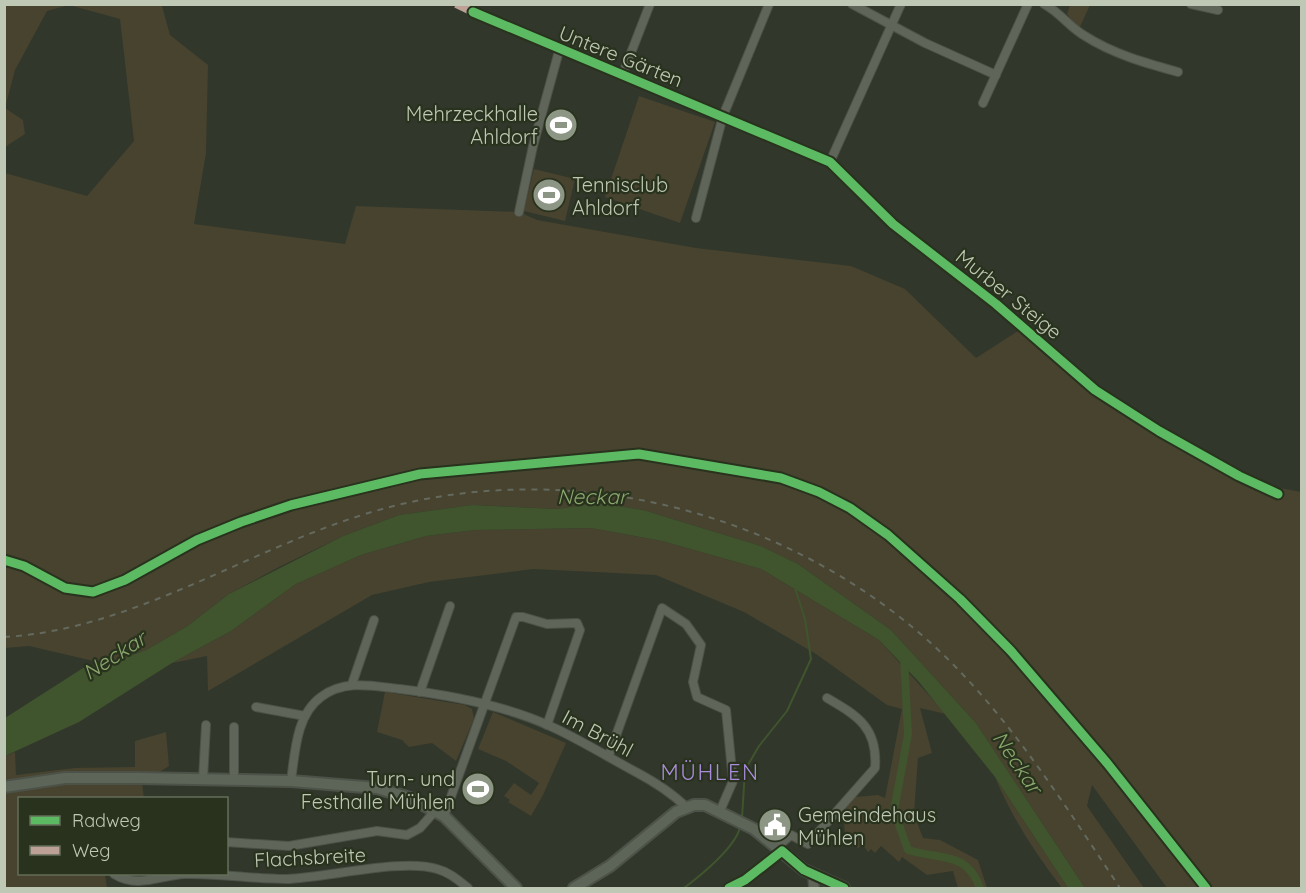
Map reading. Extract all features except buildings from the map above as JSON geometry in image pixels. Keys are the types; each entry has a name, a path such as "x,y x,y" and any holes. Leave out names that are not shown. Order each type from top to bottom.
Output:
{"main road":[{"path":"4,787 65,778 138,777 291,781 377,788 410,798 439,814 516,888"},
{"path":"574,888 610,866 686,807 705,805 751,827 813,875 844,888"}],"street":[{"path":"622,76 650,4"},
{"path":"696,218 723,116 769,4"},
{"path":"852,4 996,75"},
{"path":"830,162 901,4"},
{"path":"983,103 1028,4"},
{"path":"1044,4 1059,12 1076,30 1098,44 1135,59 1178,72"},
{"path":"1059,12 1065,4"},
{"path":"1191,4 1218,10"},
{"name":"Untere Gärten","path":"472,12 559,51 723,116"},
{"name":"Untere Gärten","path":"519,212 533,146 559,51"},
{"name":"Murber Steige","path":"723,116 830,162 893,224 996,304 1095,390 1159,431 1239,476 1278,494"},
{"path":"420,692 450,606"},
{"path":"609,755 662,608 686,624 701,645 693,682 697,697 726,710 733,781 720,811"},
{"path":"439,814 485,705 516,617 523,616 547,624 577,623 580,630 547,725"},
{"path":"352,684 374,620"},
{"name":"Im Brühl","path":"291,781 299,733 305,716 321,697 352,684 420,692 485,705 547,725 609,755 666,790 686,807"},
{"path":"729,888 745,880 791,835 808,844 875,768 874,749 867,728 853,713 827,699"},
{"path":"256,707 305,716"},
{"path":"203,779 206,725"},
{"path":"234,727 234,779"},
{"name":"Flachsbreite","path":"228,842 289,846 376,831 406,835 439,814"},
{"name":"Flachsbreite","path":"205,875 287,879 413,867 436,868 453,876 468,888"},
{"name":"Flachsbreite","path":"120,875 136,881 150,881 179,875"},
{"path":"813,875 814,888"}],"shaded area":[{"path":"5,5 69,5 47,11 15,70 5,108"},
{"path":"69,5 162,6 170,35 208,65 206,153 194,224 345,244 356,206 519,212 537,220 696,248 851,266 905,289 976,358 1018,331 1110,404 1237,480 1301,492 1301,888 1167,888 1092,785 1087,806 1144,888 1085,888 976,723 891,630 798,564 761,546 643,510 598,503 557,509 472,505 399,515 343,536 279,567 229,594 186,627 146,650 119,660 102,663 29,646 5,648 5,173 87,196 134,141 120,19"},
{"path":"1070,5 1090,5 1079,29 1067,14"},
{"path":"639,96 715,122 680,223 605,197"},
{"path":"5,108 23,120 25,134 5,147"},
{"name":"Tennisclub Ahldorf","path":"534,169 575,179 565,221 524,211"},
{"path":"598,503 643,510 761,546 798,564 891,630 976,723 1085,888 1068,888 995,777 919,682 879,640 761,569 662,541 591,528 475,530 426,536 361,555 296,584 231,631 172,663 79,722 5,756 5,718 83,668 119,660 146,650 186,627 229,594 343,536 399,515 472,505 557,509"},
{"path":"591,528 662,541 761,569 879,640 946,714 920,708 932,753 918,758 914,814 923,838 940,840 978,860 987,888 958,888 953,871 927,875 902,857 899,862 881,846 875,853 871,849 868,852 863,845 858,848 845,835 843,812 855,797 878,795 885,798 902,709 887,705 816,654 744,612 656,575 533,569 429,582 372,595 208,691 207,656 172,663 231,631 296,584 361,555 426,536 475,530"},
{"path":"385,692 465,705 472,709 474,719 456,761 432,743 409,747 402,740 377,732"},
{"path":"493,712 566,743 531,816 508,802 510,800 504,796 514,783 531,795 539,783 506,761 478,749"},
{"path":"166,732 169,766 142,783 144,797 18,797 18,875 105,875 107,888 5,888 5,756 15,752 16,775 75,768 135,767 135,741"},
{"path":"995,777 1068,888 1062,888 1033,848 1009,807"}],"waterway":[{"path":"742,818 745,770 759,746 787,711 811,659 805,619 794,585"},
{"path":"904,658 908,734 894,811 908,850 960,862 968,868 980,888"},
{"path":"684,888 725,852 740,827"}],"railway":[{"path":"4,637 51,631 96,620 142,605 274,549 362,515 435,497 510,490 584,492 658,504 730,524 799,554 864,591 924,637 980,693 1030,756 1120,888"}],"marked path":[{"path":"456,4 473,12"}],"cycle path":[{"path":"473,12 830,162 893,224 996,304 1095,390 1159,431 1239,476 1278,494"},
{"path":"4,560 24,566 65,588 93,592 125,580 197,540 241,522 291,505 420,474 639,454 781,478 819,492 850,508 888,535 960,599 1011,651 1107,763 1206,888"},
{"path":"729,888 745,880 782,851 804,870 844,888"}],"place":[{"name":"Mehrzeckhalle Ahldorf","path":"561,125"},
{"name":"Tennisclub Ahldorf","path":"549,195"},
{"name":"Turn- und Festhalle Mühlen","path":"478,789"},
{"name":"Gemeindehaus Mühlen","path":"775,825"}],"district":[{"name":"MÜHLEN","path":"710,772"}],"water label":[{"name":"Neckar","path":"592,496"},
{"name":"Neckar","path":"114,655"},
{"name":"Neckar","path":"1018,762"}]}
